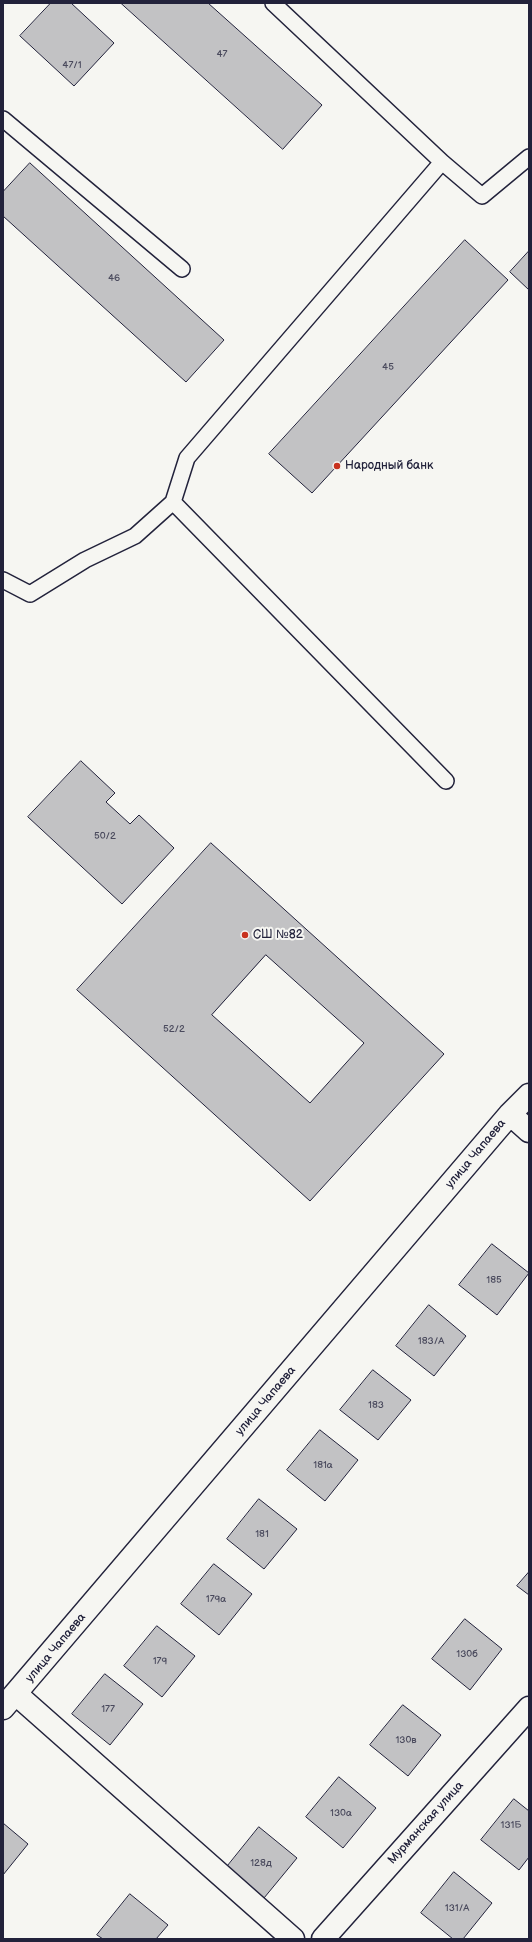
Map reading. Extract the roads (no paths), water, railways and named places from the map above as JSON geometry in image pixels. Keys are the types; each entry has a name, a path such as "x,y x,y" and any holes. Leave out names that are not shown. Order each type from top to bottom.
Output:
{"street":[{"name":"улица Чапаева","path":"9,1701 510,1114 529,1095"},
{"path":"510,1114 529,1130"},
{"path":"9,1701 293,1939"},
{"name":"Мурманская улица","path":"323,1939 529,1708"}],"lane":[{"path":"273,3 442,162 482,196 529,157"},
{"path":"3,119 182,269"},
{"path":"3,580 30,594 85,560 135,536 173,502 187,458 442,162"},
{"path":"173,502 446,781"}],"place":[{"name":"Народный банк","path":"337,466"},
{"name":"СШ №82","path":"245,935"}]}
